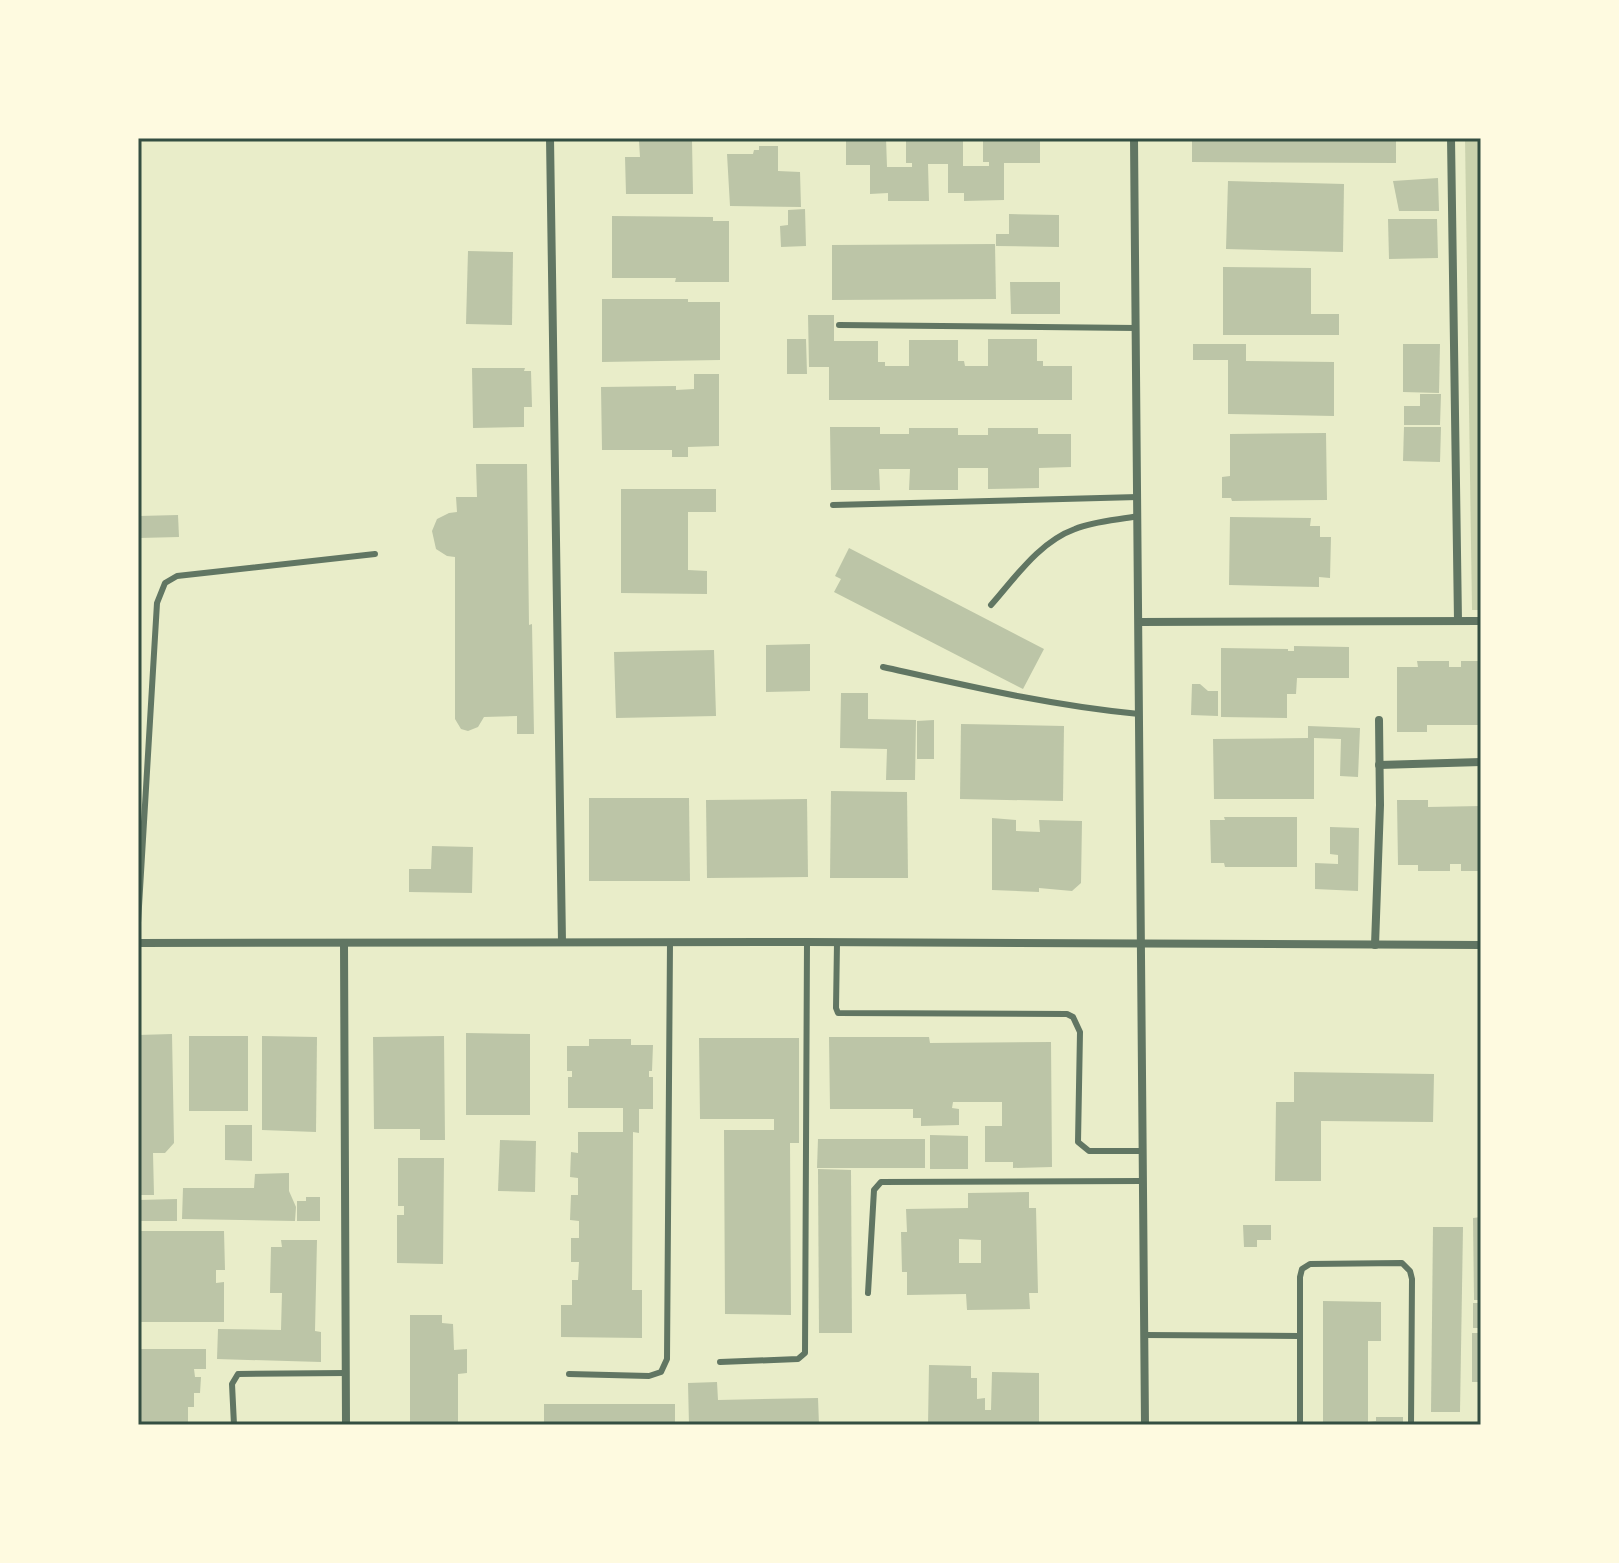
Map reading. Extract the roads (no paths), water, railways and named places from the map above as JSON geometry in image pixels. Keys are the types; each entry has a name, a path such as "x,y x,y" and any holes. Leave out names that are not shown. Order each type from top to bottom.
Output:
{"street":[{"path":"550,138 562,942"},
{"path":"1134,138 1145,1425"},
{"path":"1451,138 1458,621"},
{"path":"1140,622 1481,621"},
{"path":"1375,945 1379,720"},
{"path":"1379,765 1481,762"},
{"path":"138,943 1481,945"},
{"path":"344,943 346,1425"}],"lane":[{"path":"839,325 1136,328"},
{"path":"833,505 1138,497"},
{"path":"991,605 1034,557 1055,539 1077,528 1138,516"},
{"path":"138,923 157,603 165,583 177,576 375,554"},
{"path":"883,667 1004,695 1077,708 1139,714"},
{"path":"569,1374 649,1376 661,1372 667,1359 670,942"},
{"path":"720,1362 798,1359 805,1353 807,942"},
{"path":"837,943 836,1008 842,1015 1067,1014 1073,1017 1080,1032 1078,1142 1089,1151 1142,1151"},
{"path":"868,1293 874,1190 881,1182 1142,1181"},
{"path":"1300,1425 1300,1277 1305,1265 1402,1263 1412,1279 1411,1425"},
{"path":"1144,1335 1299,1336"},
{"path":"234,1425 232,1384 238,1374 346,1373"}]}
